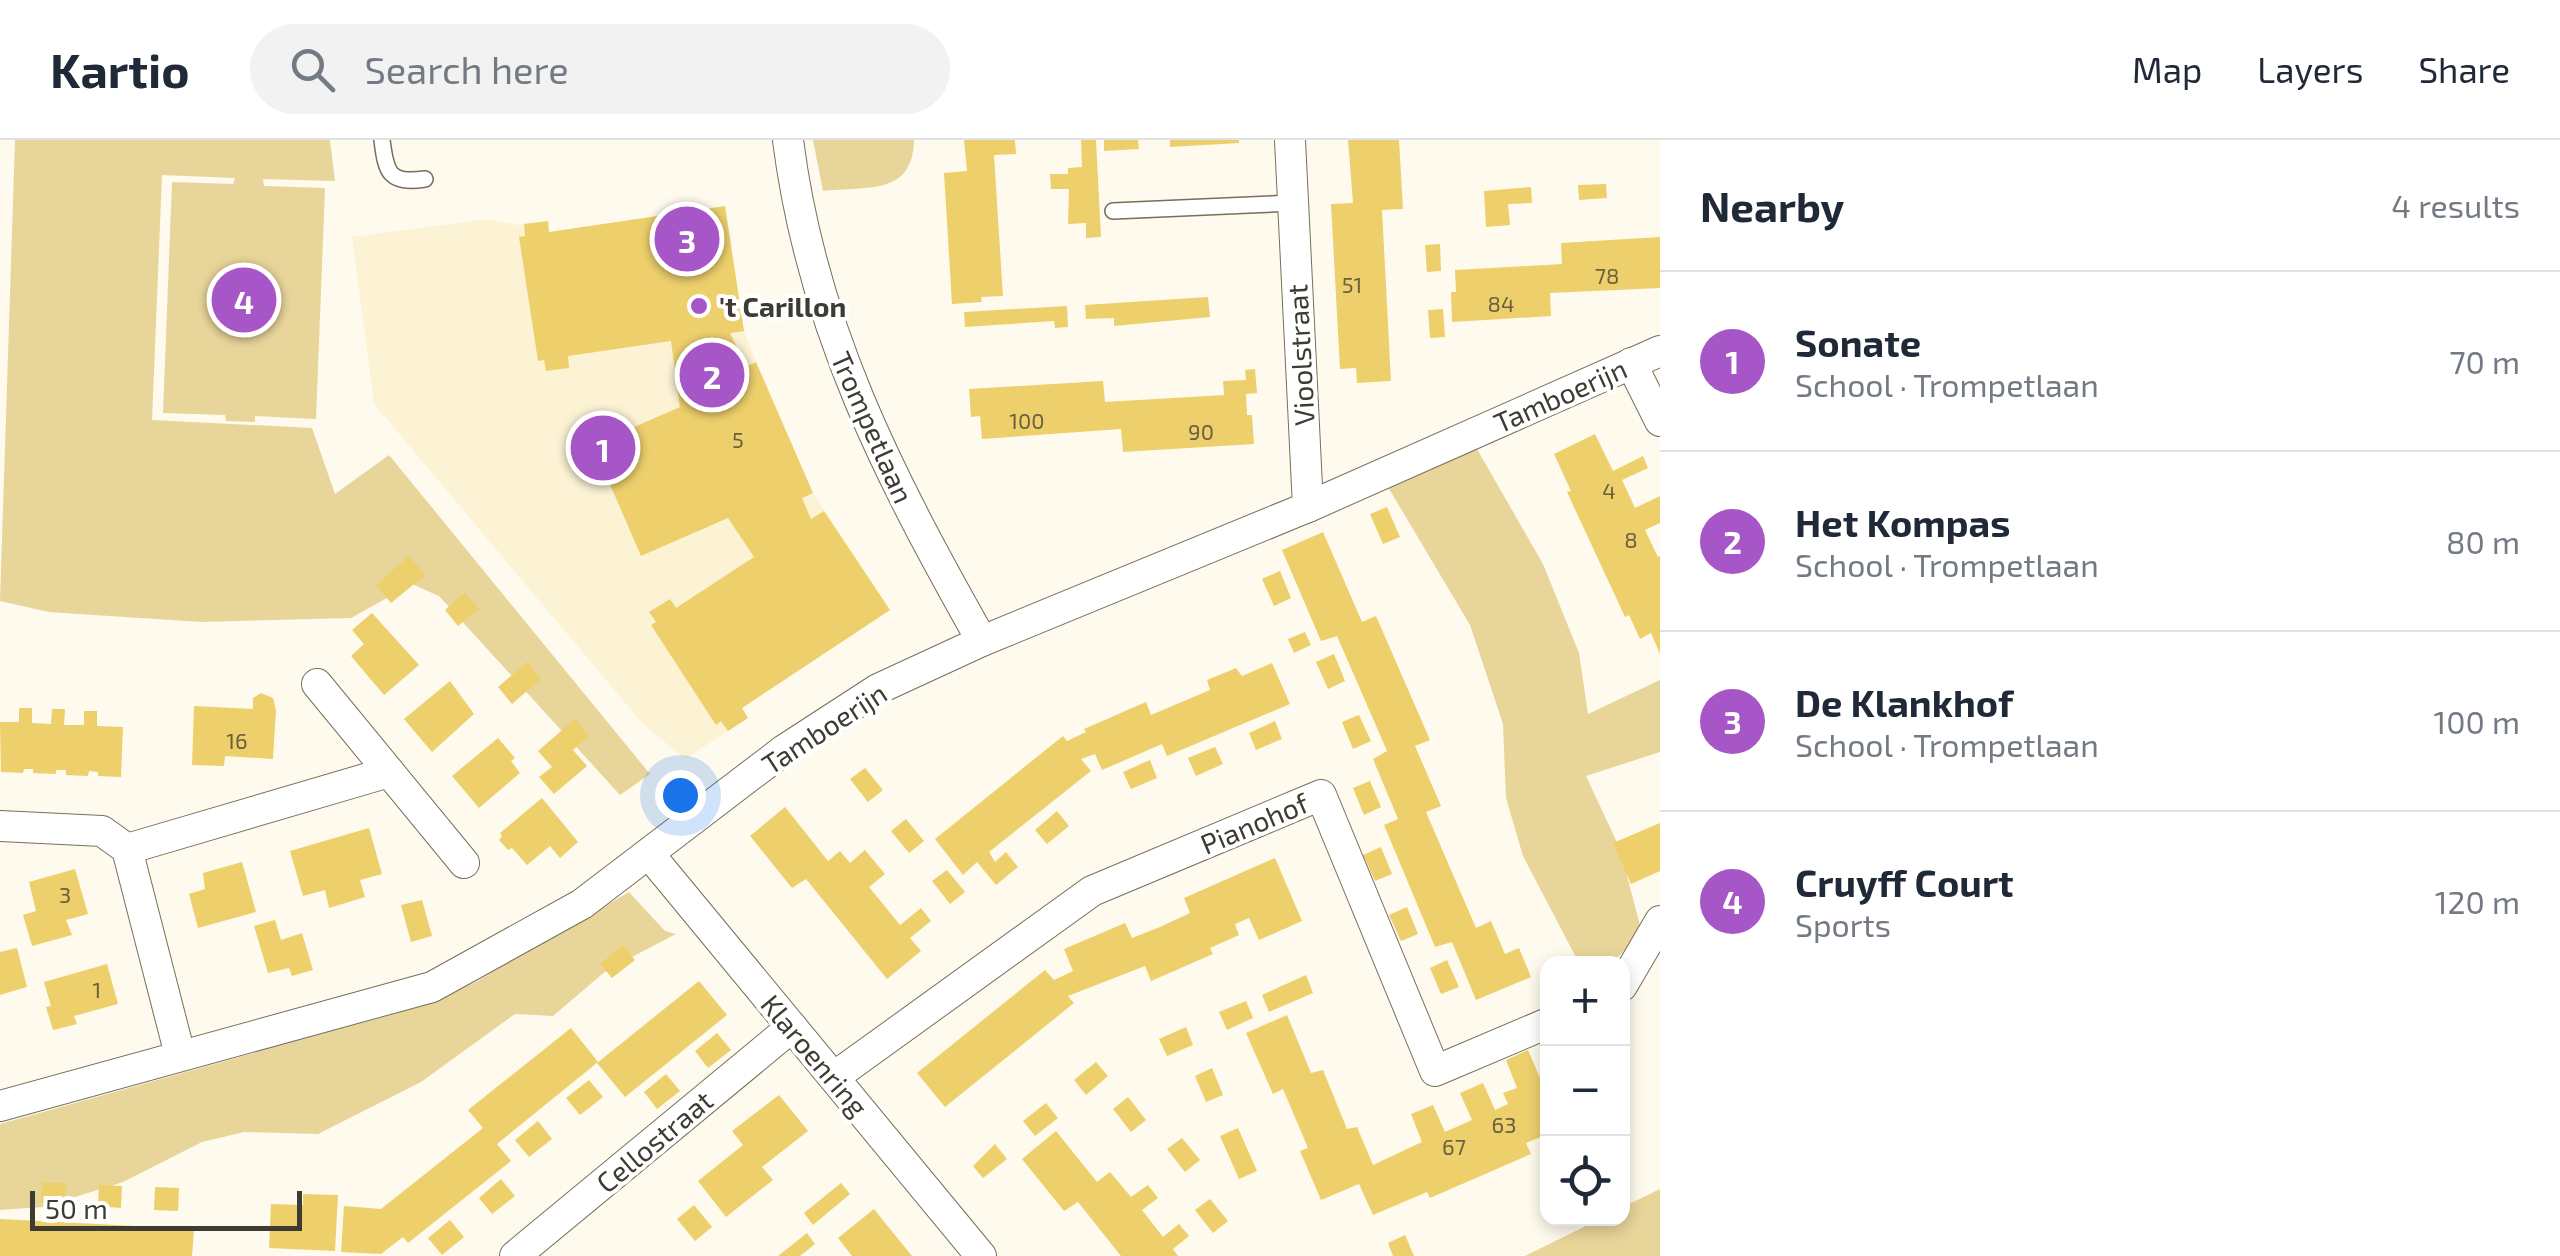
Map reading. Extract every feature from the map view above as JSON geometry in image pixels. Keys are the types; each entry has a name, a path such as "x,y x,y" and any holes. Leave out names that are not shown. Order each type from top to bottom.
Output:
{"street":[{"name":"Trompetlaan","path":"788,140 807,246 852,388 908,508 982,641"},
{"name":"Vioolstraat","path":"1290,140 1308,507"},
{"name":"Tamboerijn","path":"0,1106 432,987 582,904 784,750 878,689 982,641 1308,507 1660,351"},
{"path":"1631,363 1660,421"},
{"path":"318,684 464,863"},
{"path":"126,849 389,772"},
{"name":"Pianohof","path":"834,1077 1092,892 1320,794 1434,1071 1540,1026"},
{"path":"0,826 102,831 126,849 180,1055"},
{"name":"Klaroenring","path":"649,854 981,1256"},
{"path":"1630,972 1660,920"},
{"name":"Cellostraat","path":"515,1256 792,1027"}],"lane":[{"path":"382,140 388,171 396,179 425,179"},
{"path":"1114,211 1293,203"}],"shaded area":[{"path":"15,140 330,140 335,181 263,179 264,186 325,188 316,419 255,416 255,422 226,421 225,415 163,413 172,182 233,184 235,178 162,175 152,420 312,428 335,494 389,455 650,774 620,795 439,596 412,584 351,618 201,622 49,612 0,601"},
{"path":"813,140 914,140 906,171 896,179 885,185 823,191"},
{"path":"725,206 744,331 756,362 813,493 890,610 742,708 748,718 685,759 643,724 374,404 352,237 488,219 518,225 548,221 550,232"},
{"path":"1477,449 1543,564 1579,653 1588,714 1660,680 1660,752 1586,776 1620,849 1642,933 1619,956 1575,956 1523,856 1506,798 1503,724 1470,625 1388,487"},
{"path":"629,892 665,931 676,934 607,970 553,1016 515,1014 421,1082 318,1134 244,1132 202,1142 123,1182 43,1207 0,1210 0,1124 390,1015 474,983"},
{"path":"1660,1189 1660,1256 1525,1256 1586,1226 1630,1226 1630,1204"}],"building":[{"path":"964,140 1015,140 1016,154 994,155 1003,296 952,304 944,173 967,171"},
{"path":"1081,140 1096,140 1101,237 1086,238 1086,223 1068,224 1069,189 1051,189 1050,174 1068,174 1068,168 1082,167"},
{"path":"1104,140 1138,140 1139,149 1104,151"},
{"path":"1170,140 1239,140 1239,143 1170,147"},
{"path":"1348,140 1399,140 1403,209 1382,210 1391,381 1357,383 1356,368 1340,369 1331,204 1353,203"},
{"path":"1606,184 1607,198 1579,200 1578,185"},
{"path":"1531,187 1532,203 1508,204 1510,225 1486,227 1484,191"},
{"path":"725,206 744,331 730,333 746,367 756,362 813,493 802,498 811,519 824,511 890,610 742,708 748,718 728,731 721,721 716,725 651,625 656,622 649,612 670,599 676,608 754,557 728,518 641,556 593,445 680,407 671,341 568,356 569,368 546,371 544,360 538,361 519,237 525,236 524,224 548,221 549,232"},
{"path":"1660,237 1660,288 1550,293 1551,316 1452,322 1455,270 1562,264 1561,243"},
{"path":"1440,244 1441,271 1427,272 1425,245"},
{"path":"1208,297 1210,317 1114,326 1114,318 1086,319 1085,305"},
{"path":"1067,306 1068,327 1055,328 1054,321 965,327 964,312"},
{"path":"1443,309 1445,337 1430,338 1428,310"},
{"path":"1255,369 1257,393 1246,394 1254,444 1123,452 1121,429 982,439 980,416 971,417 969,389 1103,381 1105,402 1224,395 1223,381 1246,380 1245,370"},
{"path":"1595,434 1613,471 1643,456 1648,468 1622,480 1635,508 1660,496 1660,523 1645,530 1660,556 1660,654 1651,633 1640,639 1629,615 1625,617 1567,492 1571,491 1554,454"},
{"path":"1387,507 1400,537 1383,544 1370,514"},
{"path":"1323,532 1362,622 1376,616 1430,740 1415,746 1441,806 1426,812 1476,928 1491,921 1505,954 1519,948 1531,977 1476,1000 1452,942 1435,947 1384,825 1398,819 1373,759 1387,751 1337,636 1321,641 1282,550"},
{"path":"409,556 425,575 391,603 376,585"},
{"path":"1280,571 1291,598 1274,606 1262,579"},
{"path":"465,593 479,609 458,626 445,610"},
{"path":"372,613 419,665 384,695 351,656 364,644 352,630"},
{"path":"1305,632 1311,645 1294,653 1288,639"},
{"path":"1334,654 1345,681 1328,689 1316,662"},
{"path":"527,662 541,679 512,704 498,687"},
{"path":"1272,663 1290,704 1167,756 1162,744 1102,770 1095,754 1081,759 1091,771 989,852 995,862 1006,852 1018,867 996,885 977,862 963,875 935,839 1063,736 1067,741 1086,732 1084,729 1146,702 1151,715 1210,690 1207,680 1236,668 1242,676"},
{"path":"450,681 474,714 432,752 404,719"},
{"path":"261,693 273,698 276,710 273,759 225,756 224,766 192,765 194,706 253,709 253,698"},
{"path":"19,708 32,708 32,723 51,724 52,709 65,709 64,725 84,725 84,711 97,711 97,726 123,727 121,777 98,776 98,772 89,771 88,776 66,775 66,770 56,770 56,774 33,773 33,769 24,769 23,773 1,772 0,722 19,722"},
{"path":"1359,715 1371,741 1353,749 1342,722"},
{"path":"575,719 589,736 573,750 587,766 554,794 539,777 552,767 538,751"},
{"path":"1275,721 1282,739 1256,750 1249,733"},
{"path":"498,738 515,758 511,761 520,773 479,808 452,776"},
{"path":"1215,747 1223,764 1196,776 1188,758"},
{"path":"1150,760 1157,778 1131,789 1123,772"},
{"path":"865,768 883,790 868,802 850,779"},
{"path":"1370,781 1381,807 1364,815 1353,788"},
{"path":"542,798 578,842 560,858 550,846 527,865 499,840 500,833"},
{"path":"785,807 828,861 840,851 850,863 865,850 885,874 869,887 900,925 921,908 931,921 910,938 921,951 887,979 806,879 792,888 750,836"},
{"path":"1057,811 1069,826 1047,844 1035,830"},
{"path":"906,819 924,841 909,853 891,831"},
{"path":"1660,823 1660,871 1631,884 1613,843"},
{"path":"369,828 382,874 360,880 365,897 329,908 325,890 303,896 290,851"},
{"path":"1381,847 1392,874 1375,881 1363,855"},
{"path":"1275,858 1302,921 1259,940 1249,918 1235,924 1239,935 1210,948 1213,954 1151,981 1145,966 1068,996 1074,1003 945,1107 917,1073 1045,970 1054,980 1073,971 1064,949 1125,923 1132,938 1160,927 1190,913 1184,898"},
{"path":"242,862 256,912 198,928 189,894 205,889 203,873"},
{"path":"75,869 88,914 66,920 72,935 32,946 23,915 36,911 29,882"},
{"path":"947,870 965,892 950,904 932,881"},
{"path":"422,900 432,936 411,942 401,905"},
{"path":"1407,907 1418,934 1401,941 1389,915"},
{"path":"275,920 281,940 302,933 313,970 292,976 289,968 268,973 254,926"},
{"path":"623,945 635,960 612,978 600,964"},
{"path":"17,948 27,987 0,995 0,952"},
{"path":"1447,960 1459,987 1441,994 1430,968"},
{"path":"107,964 118,1004 74,1016 77,1024 53,1030 44,982"},
{"path":"1306,975 1313,993 1269,1012 1262,995"},
{"path":"699,981 727,1015 625,1097 597,1063"},
{"path":"1246,1001 1253,1018 1227,1030 1219,1012"},
{"path":"1287,1015 1311,1073 1323,1070 1347,1129 1357,1127 1373,1165 1422,1142 1411,1114 1433,1105 1445,1132 1472,1120 1460,1093 1483,1083 1495,1110 1508,1104 1503,1093 1517,1088 1506,1060 1528,1050 1540,1078 1540,1137 1526,1143 1531,1154 1430,1198 1427,1192 1373,1215 1359,1184 1321,1200 1300,1151 1308,1148 1283,1089 1273,1094 1246,1033"},
{"path":"1186,1027 1193,1045 1167,1056 1159,1039"},
{"path":"571,1028 598,1062 497,1144 511,1161 408,1243 403,1237 381,1254 341,1252 344,1206 381,1209 483,1128 468,1110"},
{"path":"717,1033 731,1050 708,1068 695,1051"},
{"path":"1096,1062 1108,1076 1086,1095 1074,1080"},
{"path":"1212,1068 1223,1095 1206,1102 1195,1076"},
{"path":"666,1074 680,1091 657,1109 644,1092"},
{"path":"589,1080 603,1097 580,1115 566,1098"},
{"path":"779,1095 808,1131 762,1167 773,1180 726,1217 698,1181 743,1145 732,1131"},
{"path":"1128,1097 1146,1120 1131,1132 1113,1109"},
{"path":"1046,1103 1058,1118 1035,1136 1023,1121"},
{"path":"538,1121 552,1139 529,1157 515,1140"},
{"path":"1238,1128 1257,1171 1239,1179 1220,1136"},
{"path":"1056,1131 1097,1182 1110,1172 1131,1197 1148,1185 1158,1198 1142,1210 1163,1237 1179,1224 1189,1236 1173,1249 1178,1256 1121,1256 1078,1202 1064,1211 1022,1159"},
{"path":"1182,1138 1200,1160 1185,1172 1167,1149"},
{"path":"995,1144 1007,1159 983,1178 973,1166"},
{"path":"501,1179 515,1196 492,1214 479,1198"},
{"path":"42,1182 66,1183 65,1205 41,1203"},
{"path":"841,1183 850,1194 813,1225 804,1213"},
{"path":"99,1185 122,1186 121,1208 98,1206"},
{"path":"155,1187 179,1188 178,1211 154,1210"},
{"path":"303,1194 338,1195 335,1251 269,1248 271,1204 303,1205"},
{"path":"1210,1199 1228,1221 1213,1233 1195,1210"},
{"path":"694,1205 712,1227 695,1241 677,1219"},
{"path":"874,1209 912,1256 852,1256 838,1238"},
{"path":"0,1219 194,1229 192,1256 0,1256"},
{"path":"450,1220 464,1237 442,1255 428,1238"},
{"path":"807,1233 815,1244 800,1256 778,1256"},
{"path":"1405,1235 1414,1256 1393,1256 1388,1243"}],"place":[{"name":"De Klankhof","path":"687,239"},
{"name":"Cruyff Court","path":"244,300"},
{"name":"'t Carillon","path":"699,306"},
{"name":"Het Kompas","path":"712,375"},
{"name":"Sonate","path":"603,448"}]}
